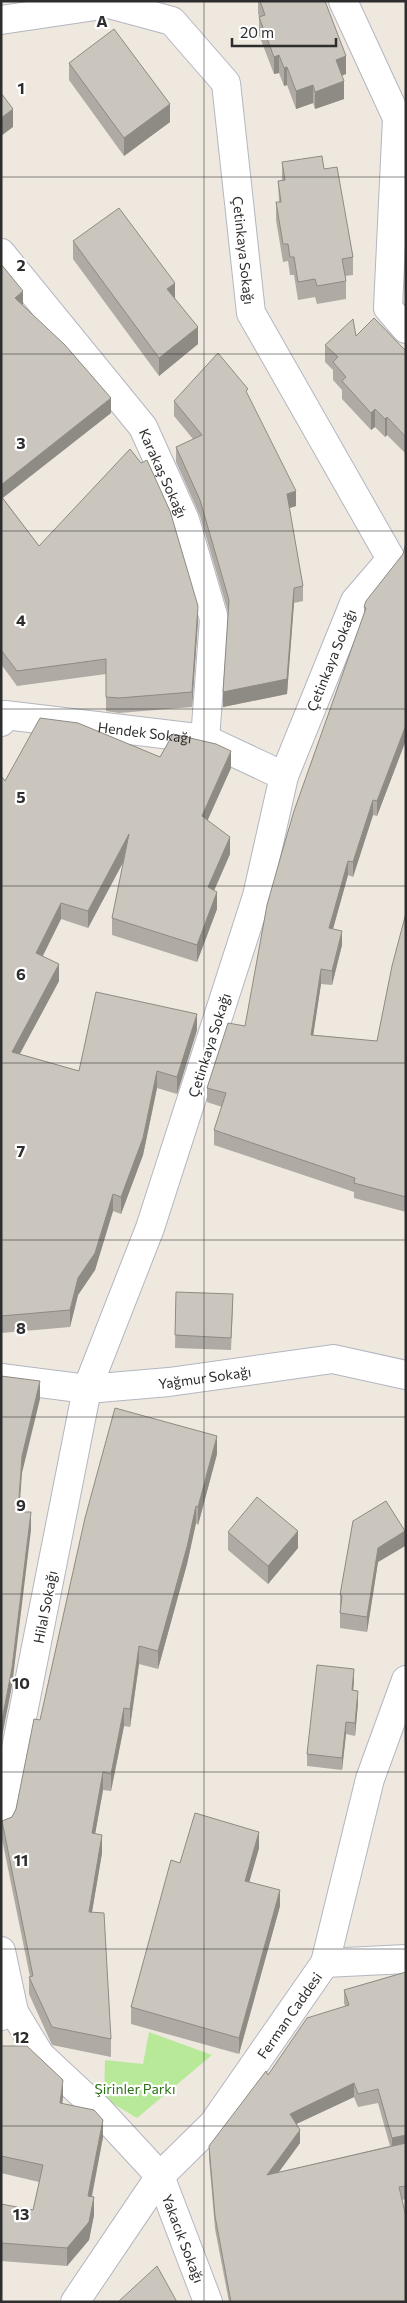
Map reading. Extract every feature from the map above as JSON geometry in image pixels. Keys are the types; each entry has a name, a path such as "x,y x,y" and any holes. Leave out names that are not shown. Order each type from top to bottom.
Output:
{"street":[{"path":"1,18 24,1"},
{"path":"343,1 397,118 388,308 406,328"},
{"name":"Çetinkaya Sokağı","path":"1,18 109,4 172,21 226,83 251,313 392,559 355,601 284,776 257,896 150,1228 87,1389"},
{"name":"Karakaş Sokağı","path":"1,253 143,427 185,520 214,619 205,739"},
{"name":"Hendek Sokağı","path":"3,716 205,739 284,776"},
{"name":"Yağmur Sokağı","path":"1,1378 87,1389 169,1382 333,1359 406,1375"},
{"name":"Hilal Sokağı","path":"1,1824 87,1389"},
{"name":"Ferman Caddesi","path":"79,2300 160,2176 212,2124 325,1963 370,1779 406,1680"},
{"path":"1,1951 8,2014 40,2055 99,2110 160,2176"},
{"path":"325,1963 406,1959"},
{"name":"Yakacık Sokağı","path":"160,2176 208,2302"}],"green space":[{"name":"Şirinler Parkı","path":"149,2032 212,2055 137,2118 104,2098 105,2060 143,2064"}],"building":[{"path":"260,1 325,1 346,56 336,60 344,81 315,92 313,85 296,91 287,67 284,68 279,55 274,57 259,17 265,15"},
{"path":"114,29 170,104 124,138 69,63"},
{"path":"1,93 13,109 1,118"},
{"path":"322,156 324,169 337,167 353,257 342,259 346,281 317,286 315,279 298,282 294,257 290,257 288,244 283,244 276,202 281,202 278,181 285,180 282,162"},
{"path":"119,208 175,283 167,289 198,327 159,358 73,241"},
{"path":"1,264 23,291 15,298 65,345 111,398 1,485"},
{"path":"374,318 406,351 405,436 387,417 385,419 375,409 371,413 342,381 346,377 333,362 338,357 325,345 353,319 356,336"},
{"path":"218,353 248,389 246,391 296,491 287,494 303,586 294,588 287,679 223,692 229,600 200,500 176,447 202,435 174,401"},
{"path":"130,449 141,463 147,460 170,511 198,606 192,692 119,698 106,697 106,659 17,671 1,650 1,496 39,546"},
{"path":"406,543 406,725 377,801 373,800 353,862 348,861 329,928 342,931 332,971 321,969 311,1035 377,1041 392,966 406,913 406,1197 354,1183 355,1178 214,1130 226,1093 207,1088 228,1023 245,1026 267,905 282,852 294,811 366,608 364,607 366,601 403,554"},
{"path":"40,718 78,723 160,757 173,734 216,744 231,751 202,816 230,837 208,887 217,892 197,945 112,918 129,834 88,911 61,903 36,953 59,964 12,1052 79,1071 96,992 197,1014 177,1077 157,1071 143,1138 121,1197 113,1194 95,1253 78,1278 70,1310 1,1316 1,778 5,781"},
{"path":"176,1292 233,1294 231,1338 175,1335"},
{"path":"1,1376 40,1381 22,1456 18,1512 31,1512 12,1668 1,1725"},
{"path":"115,1408 217,1436 198,1507 196,1506 187,1547 158,1651 139,1646 130,1709 124,1708 111,1774 103,1772 92,1833 102,1835 89,1912 104,1913 111,2039 52,2027 29,1977 33,1976 2,1821 12,1817 16,1809 34,1719 40,1720 85,1518"},
{"path":"257,1497 298,1531 268,1566 228,1532"},
{"path":"386,1501 405,1531 378,1548 367,1617 340,1613 342,1596 340,1595 353,1521"},
{"path":"317,1665 354,1669 352,1690 358,1691 355,1723 346,1722 342,1758 307,1754"},
{"path":"195,1813 259,1832 245,1881 280,1890 239,2038 131,2007 171,1860 180,1863"},
{"path":"406,1972 406,2135 392,2138 378,2089 358,2094 354,2083 290,2114 300,2130 267,2175 406,2143 406,2186 399,2187 406,2217 406,2302 231,2302 215,2216 209,2146 266,2071 268,2075 307,2018 349,2005 344,1990"},
{"path":"1,2046 27,2046 63,2080 60,2103 94,2110 103,2120 88,2196 94,2197 89,2222 67,2248 1,2243 1,2204 33,2210 43,2165 1,2156"},
{"path":"157,2266 177,2302 118,2302"}]}
